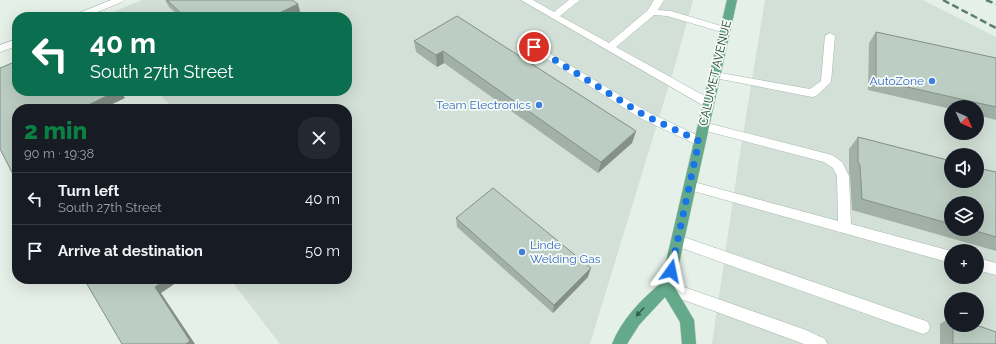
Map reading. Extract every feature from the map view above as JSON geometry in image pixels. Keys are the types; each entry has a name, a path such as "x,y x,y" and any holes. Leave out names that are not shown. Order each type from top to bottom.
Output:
{"main road":[{"name":"CALUMET AVENUE","path":"667,286 732,0"},
{"path":"619,344 624,333 637,314 667,286 687,320 689,344"}],"street":[{"path":"89,12 119,0"},
{"path":"526,0 708,103"},
{"path":"554,16 575,0"},
{"path":"610,48 652,12 659,0"},
{"path":"652,12 668,13 725,30"},
{"path":"715,75 812,93 826,82 830,36"},
{"path":"1,46 12,43"},
{"path":"534,47 644,115 699,141"},
{"path":"703,126 828,158 838,164 843,176 845,229"},
{"path":"690,186 944,255"},
{"path":"678,241 923,327"},
{"path":"984,266 996,269"},
{"path":"667,286 806,337 820,344"}],"shaded area":[{"path":"142,0 693,0 676,62 590,344 280,344 234,284 352,284 352,104 169,104 161,96 352,96 352,12 113,12"},
{"path":"765,0 923,0 996,37 996,344 712,344 739,159"}],"building":[{"path":"167,0 292,0 298,4 281,12 180,12"},
{"name":"Team Electronics","path":"457,16 636,131 601,162 443,51 436,55 414,41"},
{"name":"AutoZone","path":"876,32 996,58 996,107 984,104 984,100 965,100 876,80"},
{"path":"12,63 12,96 107,96 90,104 12,104 12,172 0,149 0,68"},
{"path":"858,137 944,159 944,188 984,188 984,169 996,172 996,237 984,233 984,196 944,196 944,222 862,199 860,165 858,162"},
{"name":"Linde Welding Gas","path":"493,188 591,268 554,305 456,218"},
{"path":"87,284 160,284 155,287 190,341 186,344 122,344"},
{"path":"984,328 996,332 996,344 953,344 953,332 984,332"}],"railway":[{"path":"943,0 996,28"},
{"path":"986,0 996,4"}],"place":[{"name":"AutoZone","path":"932,81"},
{"name":"Team Electronics","path":"539,105"},
{"name":"Linde Welding Gas","path":"522,252"}],"route":[{"path":"534,47 644,115 699,141 671,271"}]}
